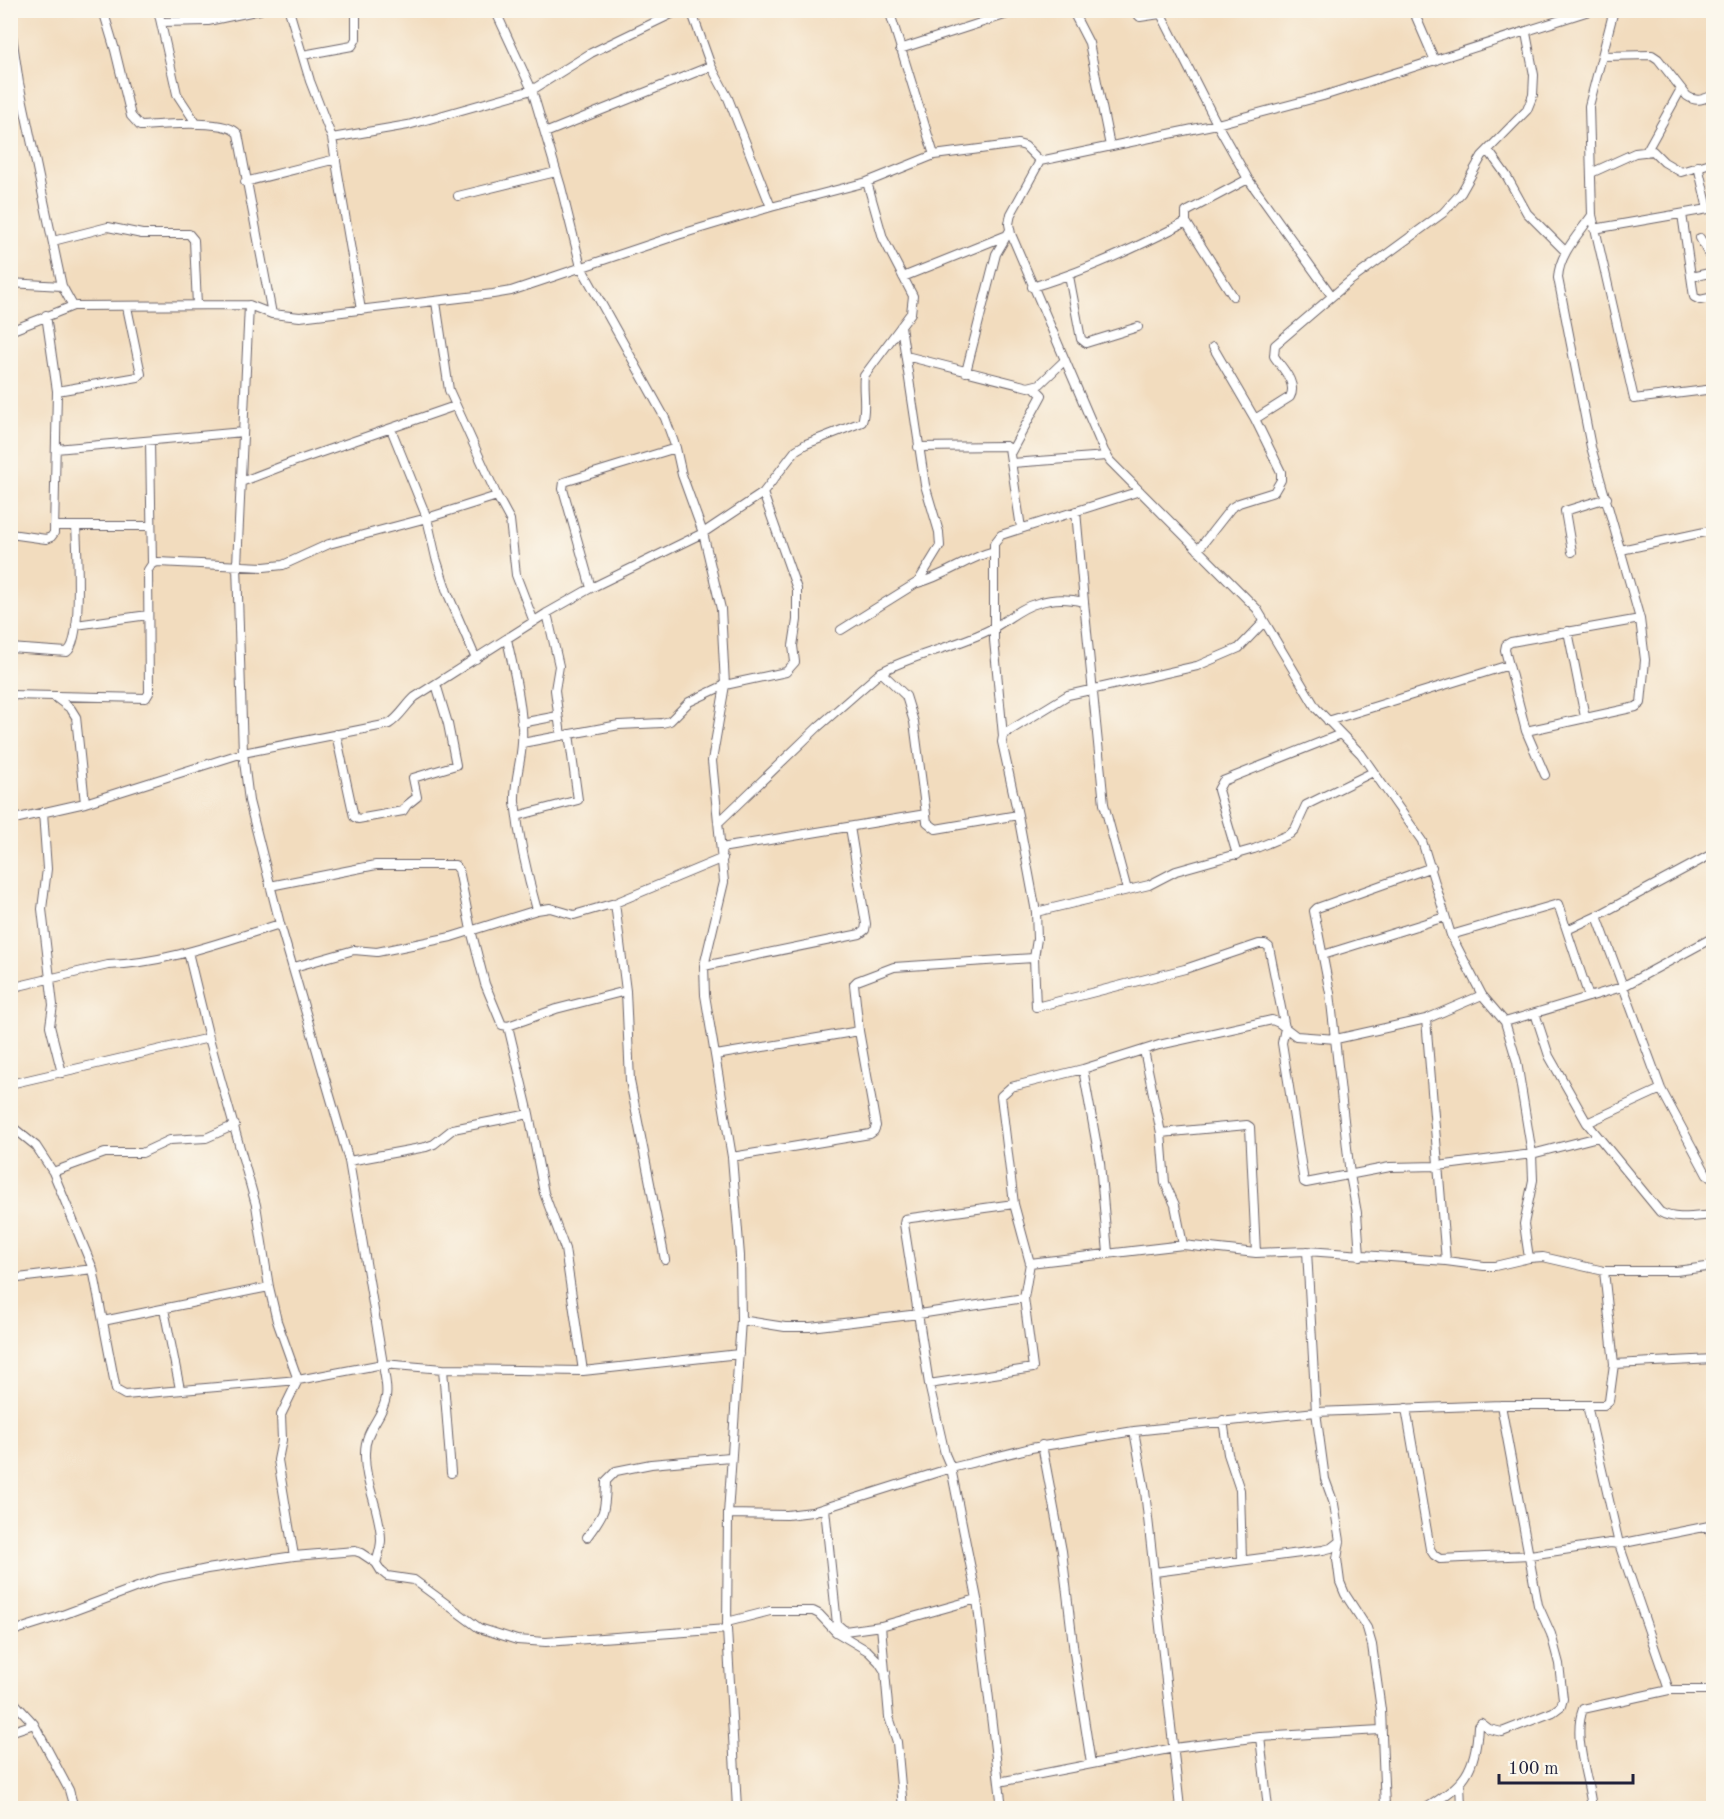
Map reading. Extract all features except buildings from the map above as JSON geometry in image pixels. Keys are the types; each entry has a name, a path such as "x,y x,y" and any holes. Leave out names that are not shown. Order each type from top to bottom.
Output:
{"street":[{"path":"103,10 131,116 135,123 140,126 196,123 235,129 238,134 245,182 272,314"},
{"path":"158,10 177,94 196,123"},
{"path":"161,22 208,21 260,10"},
{"path":"290,10 310,81 332,138 361,310"},
{"path":"303,55 352,46 356,39 356,10"},
{"path":"495,10 532,90 581,267 665,418 703,533 721,609 725,685 712,755 724,882 704,966 705,995 732,1157 740,1256 741,1320 730,1457 727,1625 737,1809"},
{"path":"332,138 408,125 532,90 591,53 681,10"},
{"path":"691,10 711,66 728,98 771,207"},
{"path":"889,10 934,155"},
{"path":"983,10 986,21"},
{"path":"900,49 1020,10"},
{"path":"1072,10 1089,42 1110,146"},
{"path":"1133,10 1140,17 1159,12 1248,179 1332,296"},
{"path":"1413,10 1434,61"},
{"path":"966,372 996,254 1008,233 1011,214 1040,161 1217,123 1323,96 1526,33 1592,10"},
{"path":"1614,10 1603,56 1590,95 1592,214 1634,399 1713,389"},
{"path":"10,22 15,83 62,286 73,306"},
{"path":"1255,419 1293,393 1292,383 1274,356 1275,345 1332,296 1443,213 1461,193 1482,156 1527,110 1533,95 1534,75 1526,33"},
{"path":"1603,56 1652,55 1693,100 1713,95"},
{"path":"545,133 711,66"},
{"path":"1646,152 1682,89"},
{"path":"10,331 73,306 249,305 272,314 300,317 511,291 678,235 771,207 867,182 934,155 1018,144 1025,146 1040,161"},
{"path":"1488,150 1506,175 1527,213 1566,252"},
{"path":"1591,173 1635,153 1653,151 1664,162 1681,172 1713,162"},
{"path":"245,182 336,159"},
{"path":"1594,229 1711,209 1698,166"},
{"path":"458,196 556,172"},
{"path":"1233,296 1185,218 1186,212 1248,179"},
{"path":"10,820 85,803 243,753 389,724 408,704 436,684 547,613 591,588 703,533 763,493 796,450 815,439 862,422 864,376 911,313 913,304 913,296 883,238 867,182"},
{"path":"1526,731 1641,704 1646,660 1640,619 1589,435 1558,278 1559,267 1566,252 1592,214"},
{"path":"1682,214 1695,299 1713,297"},
{"path":"1032,287 1069,276 1132,250 1186,222"},
{"path":"53,241 108,227 142,234 189,234 194,240 197,305"},
{"path":"903,277 1008,233"},
{"path":"1008,233 1107,456 1249,601 1307,695 1328,721 1361,754 1422,841 1432,867 1451,935 1482,995 1505,1022 1517,1062 1532,1154 1533,1187 1524,1224 1528,1258"},
{"path":"1700,238 1713,264"},
{"path":"1691,277 1713,272"},
{"path":"1069,276 1083,342 1138,327"},
{"path":"10,283 62,286"},
{"path":"436,302 449,390 510,520 516,575 534,622"},
{"path":"249,305 237,565 243,753 249,801 270,886 349,1161 383,1364 386,1397 381,1413 371,1426 366,1440 365,1455 373,1503 380,1522 381,1542 376,1563"},
{"path":"57,391 138,377 141,374 127,307"},
{"path":"10,534 46,539 54,533 57,391 46,315"},
{"path":"901,326 918,447 927,494 940,539 940,546 916,584"},
{"path":"1198,550 1232,508 1239,503 1275,492 1279,486 1281,472 1255,419 1213,347"},
{"path":"906,356 1035,387 1042,394 1011,452 1021,528"},
{"path":"1035,387 1065,360"},
{"path":"241,482 455,406"},
{"path":"391,429 427,518 447,592 476,659"},
{"path":"56,449 243,432"},
{"path":"10,695 146,698 149,693 148,570 152,564 150,441"},
{"path":"918,447 1005,446 1011,452"},
{"path":"591,588 563,489 564,482 676,448"},
{"path":"1012,463 1107,456"},
{"path":"1140,491 1001,535 994,544 994,627 1002,742 1035,912 1035,1005 1039,1008 1185,969 1265,944 1269,947 1285,1028 1282,1043 1302,1179 1306,1183 1390,1167 1438,1166 1532,1154 1598,1137"},
{"path":"522,743 619,725 670,721 689,702 725,685 786,672 795,662 793,646 797,620 797,589 763,493"},
{"path":"152,564 158,562 264,567 283,565 329,544 427,518 497,496"},
{"path":"1572,552 1565,511 1607,498"},
{"path":"1076,511 1083,603 1106,813 1127,890"},
{"path":"54,526 151,526"},
{"path":"10,648 67,652 72,648 76,625 78,579 76,526"},
{"path":"1621,550 1713,530"},
{"path":"841,630 916,584 931,580 974,556 994,551"},
{"path":"718,823 818,727 881,672 994,627 1034,604 1069,598 1083,603"},
{"path":"517,816 578,800 565,735 558,716 555,687 559,666 547,613"},
{"path":"76,625 148,615"},
{"path":"1545,776 1526,731 1505,650 1506,645 1511,642 1640,619"},
{"path":"1003,736 1009,730 1068,695 1197,666 1239,648 1264,622"},
{"path":"1568,631 1585,717"},
{"path":"507,639 521,723 522,743 515,791 517,816 525,868 537,910"},
{"path":"1328,721 1509,665"},
{"path":"881,672 906,696 914,722 927,822 936,829 1018,815"},
{"path":"336,734 354,817 358,819 403,812 407,805 417,797 412,778 456,765 448,724 436,684"},
{"path":"55,697 71,709 76,717 85,803"},
{"path":"521,723 558,716"},
{"path":"1237,855 1218,790 1223,781 1341,734"},
{"path":"1035,912 1149,885 1176,871 1237,855 1290,834 1295,829 1306,805 1373,772"},
{"path":"43,812 47,868 42,909 53,1005 50,1026 62,1072"},
{"path":"721,848 926,814"},
{"path":"704,966 860,934 865,930 866,924 850,826"},
{"path":"1567,930 1713,853"},
{"path":"294,967 354,950 377,952 451,937 537,910 550,908 574,915 615,903 723,858"},
{"path":"270,886 376,865 455,865 459,870 471,930 487,988 500,1023 508,1026 556,1009 626,991"},
{"path":"1360,1256 1336,1039 1323,955 1313,915 1317,908 1432,867"},
{"path":"615,903 626,991 632,1093 665,1260"},
{"path":"1451,935 1556,904 1560,906 1588,997"},
{"path":"1597,916 1660,1089 1707,1175 1713,1180"},
{"path":"1323,955 1445,917"},
{"path":"10,988 108,965 188,952 280,924"},
{"path":"1505,1022 1622,987 1713,937"},
{"path":"188,952 209,1038 256,1205 269,1287 277,1321 298,1380 281,1415 282,1440 278,1460 294,1556"},
{"path":"732,1157 870,1134 874,1131 876,1126 854,984 857,981 894,967 1034,958"},
{"path":"1282,1043 1296,1036 1336,1039 1426,1019 1482,995"},
{"path":"1535,1013 1549,1056 1587,1123 1660,1212 1674,1217 1713,1215"},
{"path":"1426,1019 1446,1261"},
{"path":"929,1384 1033,1368 1024,1298 1030,1263 1014,1204 1001,1096 1011,1087 1083,1069 1189,1037 1272,1020 1296,1036"},
{"path":"508,1026 529,1114 544,1193 565,1249 583,1371"},
{"path":"716,1055 860,1031"},
{"path":"10,1084 209,1038"},
{"path":"1144,1050 1161,1133 1167,1191 1175,1204 1183,1245"},
{"path":"1083,1069 1100,1163 1108,1254"},
{"path":"1587,1123 1660,1089"},
{"path":"349,1161 426,1147 434,1144 453,1129 529,1114"},
{"path":"10,1125 36,1146 53,1172 93,1269 116,1390 120,1394 298,1380 383,1364 443,1369 583,1371 739,1354"},
{"path":"53,1172 105,1153 142,1153 170,1140 206,1138 235,1125"},
{"path":"1161,1133 1247,1125 1250,1127 1256,1253"},
{"path":"1002,1809 977,1599 951,1468 945,1455 929,1384 904,1224 905,1220 1014,1204"},
{"path":"1030,1263 1183,1245 1256,1253 1307,1251 1484,1266 1496,1266 1528,1258 1557,1259 1604,1271 1676,1271 1713,1266"},
{"path":"1307,1251 1316,1412 1325,1479 1334,1504 1340,1541 1337,1559 1340,1582 1367,1628 1372,1645 1381,1710 1380,1730 1385,1809"},
{"path":"10,1279 93,1269"},
{"path":"728,1514 788,1515 825,1509 951,1468 1042,1445 1134,1431 1316,1412 1501,1405 1604,1405 1609,1401 1614,1364 1604,1271"},
{"path":"103,1321 269,1287"},
{"path":"741,1320 797,1328 919,1314 1024,1298"},
{"path":"164,1309 180,1389"},
{"path":"1614,1364 1713,1359"},
{"path":"443,1369 451,1473"},
{"path":"1426,1809 1460,1782 1473,1765 1480,1723 1489,1729 1502,1732 1553,1712 1561,1706 1563,1699 1559,1664 1551,1634 1540,1612 1501,1405"},
{"path":"1587,1405 1619,1544 1669,1690"},
{"path":"1406,1408 1430,1549 1434,1556 1440,1559 1530,1555 1619,1544 1711,1525 1713,1542"},
{"path":"1223,1420 1228,1454 1240,1490 1242,1560"},
{"path":"1134,1431 1145,1491 1155,1572 1180,1809"},
{"path":"1042,1445 1062,1551 1090,1764"},
{"path":"587,1537 603,1516 606,1481 616,1471 669,1461 730,1457"},
{"path":"825,1509 837,1624 844,1631 881,1626 977,1599"},
{"path":"1155,1572 1323,1550 1331,1548 1340,1541"},
{"path":"10,1632 159,1579 294,1556 355,1551 361,1552 376,1563 387,1576 414,1580 479,1628 517,1640 546,1642 727,1625 770,1611 813,1611 819,1614 836,1632 868,1651 886,1673"},
{"path":"881,1626 889,1717 897,1742 903,1809"},
{"path":"1592,1809 1590,1785 1580,1750 1583,1709 1669,1690 1713,1690"},
{"path":"10,1698 34,1724 69,1790 75,1809"},
{"path":"10,1732 34,1724"},
{"path":"999,1782 1174,1748 1260,1737 1380,1730"},
{"path":"1260,1737 1268,1809"},
{"path":"1460,1782 1461,1809"}]}
